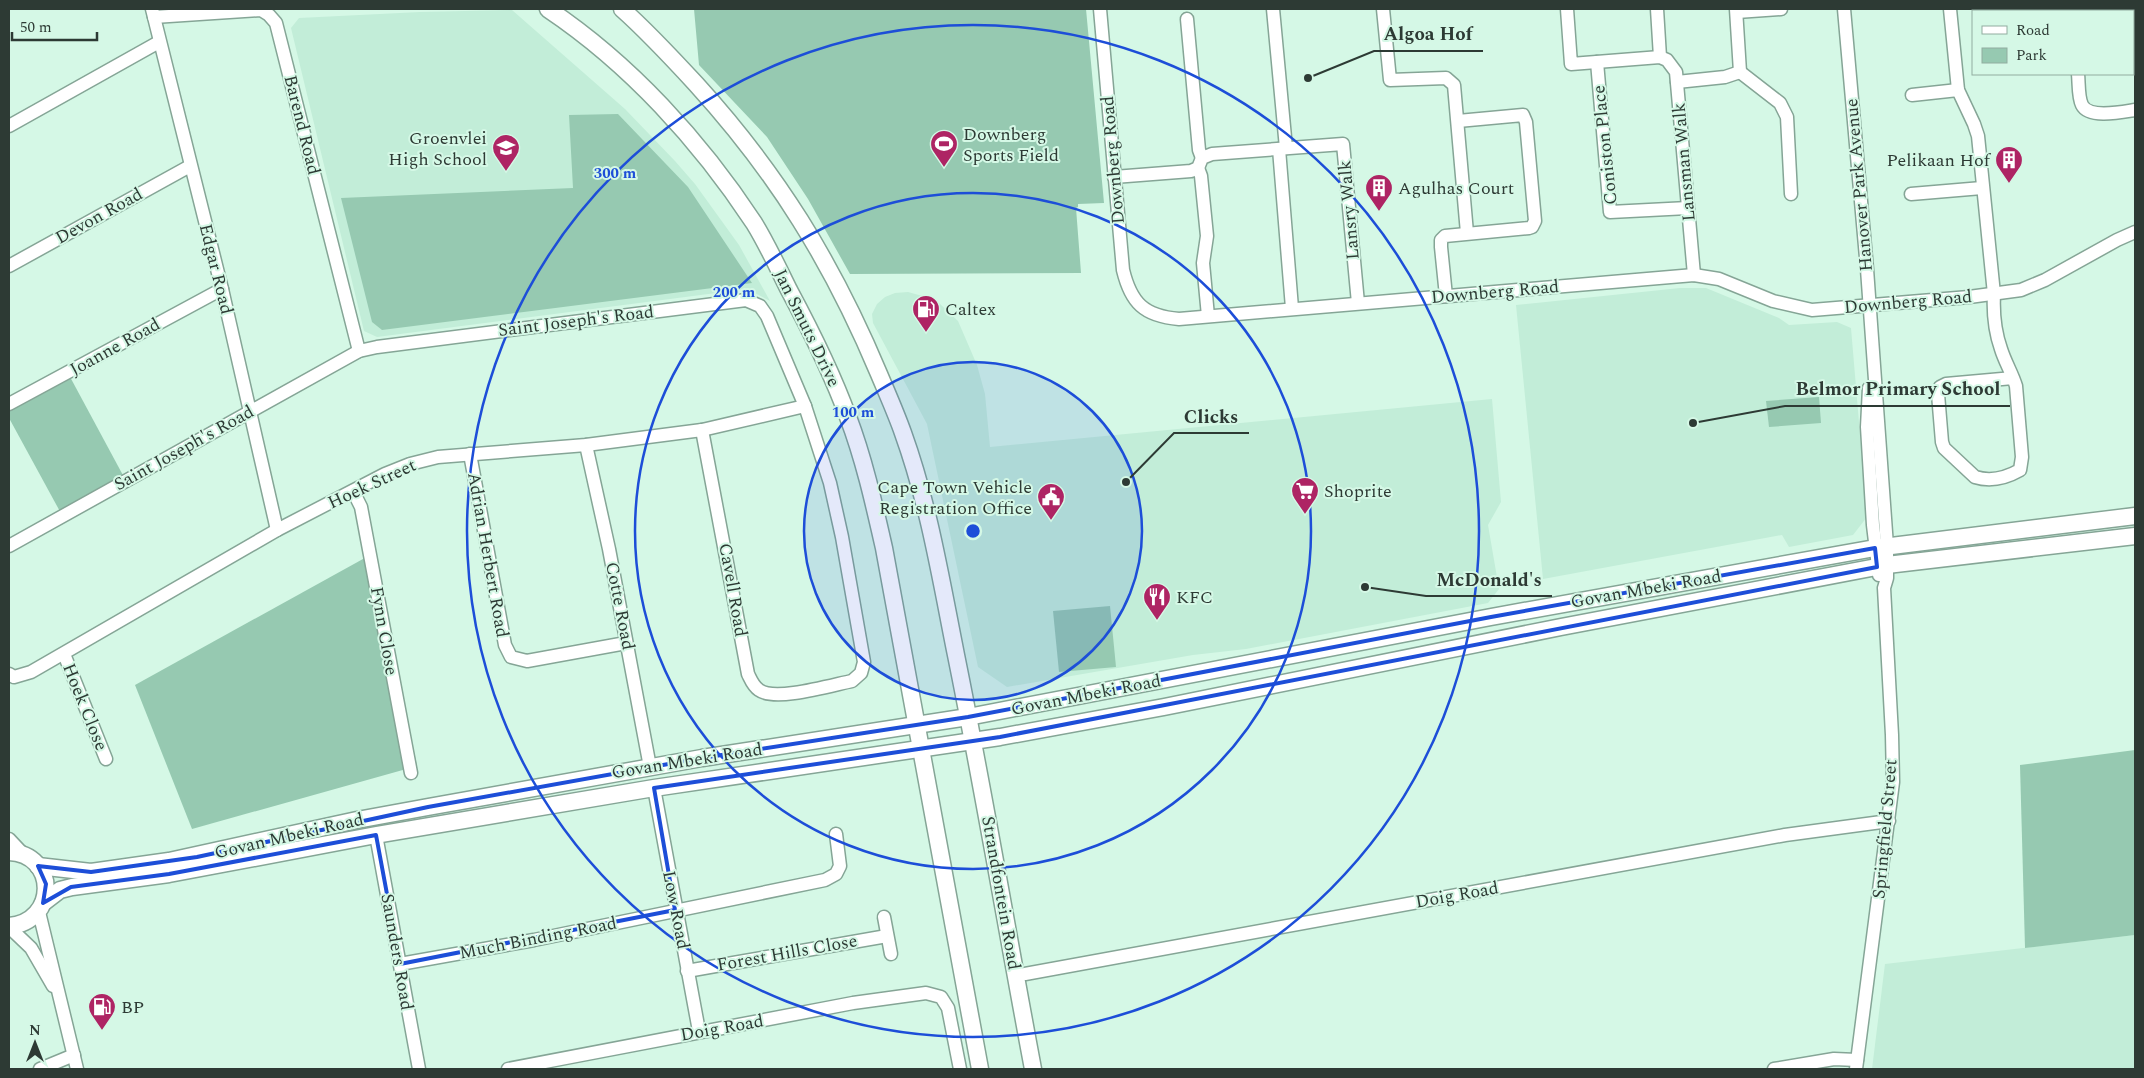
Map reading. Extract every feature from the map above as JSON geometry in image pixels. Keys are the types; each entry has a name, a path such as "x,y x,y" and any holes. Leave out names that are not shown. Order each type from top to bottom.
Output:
{"main road":[{"name":"Jan Smuts Drive","path":"548,9 590,41 633,79 680,126 714,165 755,225 811,330 848,416 867,477 884,548 918,726"},
{"path":"622,9 664,49 754,151 795,209 852,312 903,431 917,476 934,541 968,717"},
{"name":"Govan Mbeki Road","path":"38,866 91,872 161,863 357,820 650,767 918,726 1491,616 1881,547 2135,516"},
{"name":"Govan Mbeki Road","path":"9,927 25,923 60,890 71,887 169,874 376,835 654,788 922,749 1164,707 1561,627 1882,566 2135,536"},
{"name":"Strandfontein Road","path":"968,717 1033,1069"},
{"path":"918,726 980,1069"},
{"path":"16,854 38,866 46,884 41,908"}],"street":[{"name":"Downberg Road","path":"1100,9 1123,270 1127,287 1140,306 1157,316 1178,319 1694,275 1719,279 1774,301 1812,310 1869,306 2021,290 2046,280 2117,240 2135,232"},
{"path":"1273,9 1292,308"},
{"path":"1383,9 1390,80 1446,78 1449,79 1455,89 1467,233"},
{"name":"Coniston Place","path":"1567,9 1571,64 1660,57"},
{"path":"1657,9 1660,57"},
{"name":"Hanover Park Avenue","path":"1844,9 1869,306 1872,361 1867,427 1882,566"},
{"path":"1950,9 1958,90 1977,129 1994,294 1994,313 2000,349 2013,378 2016,386 2022,457 2020,470 2006,478 1981,479 1975,477 1944,448 1940,430 1938,394 1940,387 1946,384 2013,378"},
{"name":"Barend Road","path":"153,13 261,10 269,14 276,23 359,351"},
{"path":"1781,10 1736,11 1740,72 1780,103 1787,117 1791,194"},
{"name":"Edgar Road","path":"153,13 222,289 277,530"},
{"path":"1187,19 1207,236 1203,263 1208,316"},
{"path":"9,126 159,42"},
{"name":"Lansman Walk","path":"1660,57 1670,64 1676,72 1694,275"},
{"name":"Coniston Place","path":"1597,62 1610,212 1688,208"},
{"path":"1677,82 1725,77 1740,72"},
{"path":"2078,75 2081,102 2088,111 2095,113 2135,110"},
{"path":"1912,95 1958,90"},
{"path":"1446,296 1442,240 1445,236 1529,228 1534,224 1526,122 1523,114 1458,121"},
{"name":"Lansry Walk","path":"1114,177 1191,171 1212,154 1343,144 1358,303"},
{"name":"Devon Road","path":"9,266 190,166"},
{"path":"1911,194 1982,188"},
{"name":"Joanne Road","path":"9,404 222,289"},
{"name":"Saint Joseph's Road","path":"9,546 359,351 377,347 746,300 760,306 768,316 805,406 830,483 842,537 864,662 861,673 852,681 816,688"},
{"name":"Hoek Street","path":"9,674 14,677 22,676 64,654 277,530 385,474 410,464 438,457 586,445 702,430 805,406"},
{"name":"Cavell Road","path":"702,430 748,674 759,691 772,694 816,688"},
{"name":"Cotte Road","path":"586,445 609,548 650,767"},
{"name":"Adrian Herbert Road","path":"470,454 505,645 511,657 527,662 626,642"},
{"name":"Fynn Close","path":"354,491 361,507 410,773"},
{"name":"Springfield Street","path":"1857,1065 1889,821 1893,755 1882,566"},
{"name":"Hoek Close","path":"64,654 106,759"},
{"name":"Low Road","path":"654,788 675,910 699,1031"},
{"name":"Doig Road","path":"1025,974 1785,835 1889,821"},
{"name":"Much Binding Road","path":"400,964 534,940 825,880 836,874 840,866 836,834"},
{"name":"Saunders Road","path":"376,835 419,1069"},
{"path":"9,839 16,854"},
{"path":"41,908 59,997 77,1069"},
{"path":"884,917 890,954"},
{"path":"9,927 30,948 59,997"},
{"name":"Forest Hills Close","path":"687,971 887,936"},
{"name":"Doig Road","path":"508,1069 853,1003 926,993 936,994 941,997 948,1008 960,1069"},
{"path":"40,1069 74,1055"},
{"path":"1774,1069 1834,1059 1857,1065"}],"highlighted area":[{"path":"1875,548 1877,567 1000,737 654,788 675,910 400,964 376,835 169,874 71,887 43,903 46,884 38,866 91,872 197,857 428,807 702,758 968,717 1491,617"}],"shaded area":[{"name":"Groenvlei High School","path":"512,10 625,109 675,161 695,184 739,245 770,301 747,289 377,337 364,331 291,28 299,18"},
{"path":"1680,288 1706,288 1779,318 1789,325 1837,322 1851,328 1867,517 1853,535 1789,547 1782,535 1543,579 1516,305"},
{"path":"908,292 939,303 958,321 977,365 985,394 990,447 1492,399 1501,502 1488,525 1499,589 1488,603 1246,649 1193,655 1007,687 978,667 927,424 873,323 872,314 877,304 885,297 895,293"},
{"path":"2135,935 2135,1069 1872,1069 1885,964"}],"green space":[{"name":"Downberg Sports Field","path":"694,9 1086,9 1104,203 1078,204 1076,208 1081,273 850,274 808,199 767,137 699,65"},
{"path":"618,114 688,187 752,283 382,330 372,322 341,198 573,188 569,115"},
{"path":"69,375 125,479 63,517 9,418 9,406"},
{"path":"1819,397 1821,423 1769,427 1766,401"},
{"path":"372,554 417,766 192,829 135,685"},
{"path":"1110,606 1116,667 1059,672 1053,611"},
{"path":"2135,750 2135,935 2025,948 2020,765"}],"place":[{"name":"Algoa Hof","path":"1308,78"},
{"name":"Downberg Sports Field","path":"944,168"},
{"name":"Groenvlei High School","path":"506,172"},
{"name":"Pelikaan Hof","path":"2009,184"},
{"name":"Agulhas Court","path":"1379,212"},
{"name":"Caltex","path":"926,333"},
{"name":"Belmor Primary School","path":"1693,423"},
{"name":"Clicks","path":"1126,482"},
{"name":"Shoprite","path":"1305,515"},
{"name":"Cape Town Vehicle Registration Office","path":"1051,521"},
{"name":"McDonald's","path":"1365,587"},
{"name":"KFC","path":"1157,621"},
{"name":"BP","path":"102,1031"}]}
